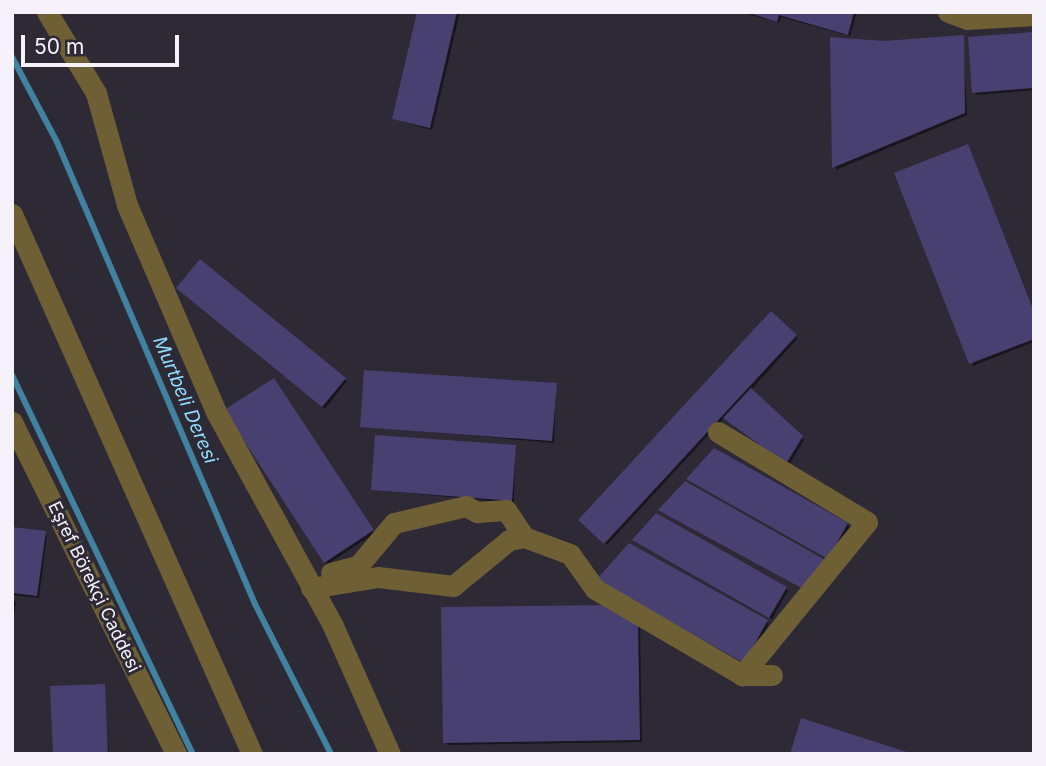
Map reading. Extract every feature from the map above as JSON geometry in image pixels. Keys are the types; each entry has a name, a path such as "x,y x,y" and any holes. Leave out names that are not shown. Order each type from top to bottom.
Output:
{"street":[{"path":"47,12 96,93 127,205 216,412 309,584 390,754"},
{"path":"948,12 967,19 1034,15"},
{"path":"12,214 252,754"},
{"name":"Eşref Börekçi Caddesi","path":"12,422 176,754"},
{"path":"718,432 867,522 742,675"},
{"path":"309,584 358,566 394,523 466,506 477,512 506,510 524,537"},
{"path":"309,584 378,577 453,586 509,540 524,537 570,554 595,589 742,675 772,675"}],"building":[{"path":"417,12 457,12 430,128 392,119"},
{"path":"746,12 854,12 848,35 779,15 777,22"},
{"path":"1034,32 1034,88 972,93 968,37"},
{"path":"964,35 965,113 832,168 830,37 884,41"},
{"path":"968,144 1034,311 1034,339 969,364 894,173"},
{"path":"200,259 346,378 322,407 176,288"},
{"path":"771,311 797,335 604,544 578,520"},
{"path":"364,370 557,383 552,441 360,427"},
{"path":"274,378 374,530 324,563 224,410"},
{"path":"751,388 803,436 786,464 723,418"},
{"path":"375,435 516,445 512,501 371,490"},
{"path":"714,448 848,523 828,559 686,479"},
{"path":"685,481 827,561 805,590 658,510"},
{"path":"656,513 787,587 769,618 632,540"},
{"path":"12,527 46,531 37,596 12,593"},
{"path":"629,543 768,620 744,663 596,580"},
{"path":"611,605 638,621 640,740 443,743 441,607"},
{"path":"105,684 108,754 53,754 50,686"},
{"path":"801,718 910,753 910,754 790,754"}],"waterway":[{"name":"Murtbeli Deresi","path":"12,57 57,142 255,604 331,754"},
{"path":"12,375 193,754"}]}
